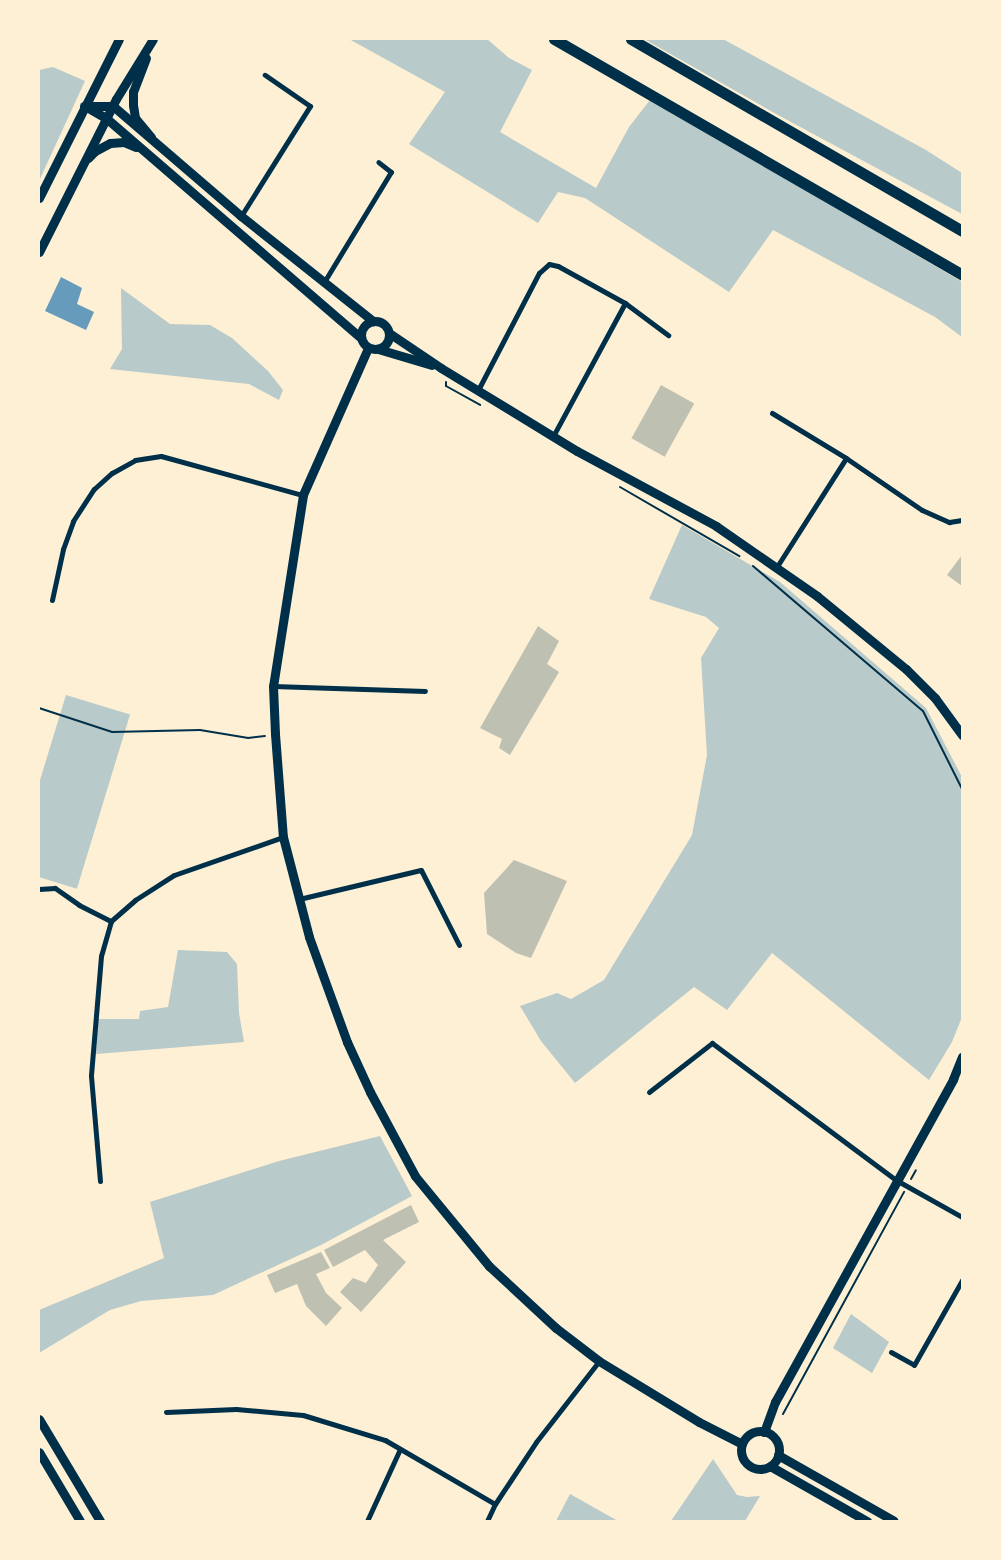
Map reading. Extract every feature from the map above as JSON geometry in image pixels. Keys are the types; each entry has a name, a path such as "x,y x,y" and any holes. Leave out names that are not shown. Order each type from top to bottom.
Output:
{"highway":[{"path":"554,39 962,275"},
{"path":"631,39 962,231"}],"street":[{"path":"39,198 119,39"},
{"path":"39,252 106,118 153,39"},
{"path":"153,39 133,92 135,118 174,160 373,321 385,325 389,333 553,436 716,526 817,596 906,668 935,698 962,736"},
{"path":"241,216 310,106 265,75"},
{"path":"84,106 113,106 151,137"},
{"path":"84,106 106,118 136,147 373,349 442,368"},
{"path":"82,164 95,151 110,143 124,142 136,147"},
{"path":"164,170 163,163 168,159 174,160"},
{"path":"324,282 391,172 378,162"},
{"path":"478,390 539,272 549,264 558,266 625,302 668,335"},
{"path":"553,436 625,302"},
{"path":"361,338 365,325 373,321"},
{"path":"389,333 388,341 373,349 303,495 273,686 283,837 309,937 347,1042 370,1092 415,1176 489,1266 556,1328 600,1361 699,1422 742,1444"},
{"path":"772,413 846,458 922,510 948,522 962,520"},
{"path":"52,600 63,548 73,521 94,489 112,473 136,460 162,456 303,495"},
{"path":"776,568 846,458"},
{"path":"273,686 425,691"},
{"path":"100,1181 91,1075 101,956 111,921 135,900 174,875 283,837"},
{"path":"298,899 421,870 459,945"},
{"path":"39,889 54,888 79,905 111,921"},
{"path":"649,1092 712,1043 896,1180 962,1217"},
{"path":"764,1432 775,1402 953,1079 962,1057"},
{"path":"891,1352 914,1365 962,1280"},
{"path":"487,1521 495,1504 536,1442 600,1361"},
{"path":"166,1412 236,1409 303,1415 386,1440 495,1504"},
{"path":"39,1419 100,1521"},
{"path":"764,1432 774,1438 777,1443 778,1455 770,1466 760,1469 749,1466 741,1454 742,1444 753,1433 764,1432"},
{"path":"367,1521 400,1449"},
{"path":"39,1452 80,1521"},
{"path":"778,1455 894,1521"},
{"path":"770,1466 866,1521"}],"path":[{"path":"735,553 740,557"},
{"path":"752,565 923,712 962,789"},
{"path":"39,708 112,732 200,730 248,738 275,734"},
{"path":"781,1418 916,1169"}],"shaded area":[{"path":"349,39 487,39 509,58 532,70 500,132 596,188 629,127 650,100 962,282 962,337 935,317 773,230 729,292 585,198 558,192 538,223 409,144 445,92"},
{"path":"644,39 723,39 926,150 962,173 962,214 778,115"},
{"path":"53,67 85,81 39,181 39,70"},
{"path":"121,288 170,324 210,325 232,338 268,371 283,390 279,400 249,384 110,369 122,349"},
{"path":"682,525 780,582 926,708 962,777 962,1017 952,1042 929,1080 772,953 727,1010 694,987 575,1083 541,1041 520,1006 557,993 571,999 604,980 692,835 707,755 701,658 719,628 706,617 649,599"},
{"path":"66,695 130,715 77,889 39,877 39,783"},
{"path":"178,950 227,952 237,964 239,1013 244,1042 96,1054 98,1019 139,1019 140,1011 168,1007"},
{"path":"380,1136 412,1196 321,1245 213,1295 141,1301 110,1310 39,1353 39,1310 164,1258 150,1202 279,1161"},
{"path":"851,1314 889,1342 872,1373 833,1348"},
{"path":"713,1459 737,1495 747,1497 760,1496 745,1521 671,1521"},
{"path":"570,1494 618,1521 556,1521"}],"water":[{"path":"61,277 82,288 77,304 94,312 86,330 45,311"}],"building":[{"path":"661,385 694,403 665,457 631,438"},
{"path":"962,555 962,586 947,575"},
{"path":"538,626 559,641 547,664 559,672 510,755 499,748 502,739 480,728"},
{"path":"514,860 567,881 531,958 516,953 487,934 484,893"},
{"path":"411,1205 419,1222 383,1240 406,1262 361,1312 340,1292 353,1278 366,1283 378,1265 365,1250 333,1267 324,1250"},
{"path":"321,1252 330,1268 316,1274 326,1293 342,1308 326,1326 306,1306 297,1284 275,1293 267,1275"}]}
